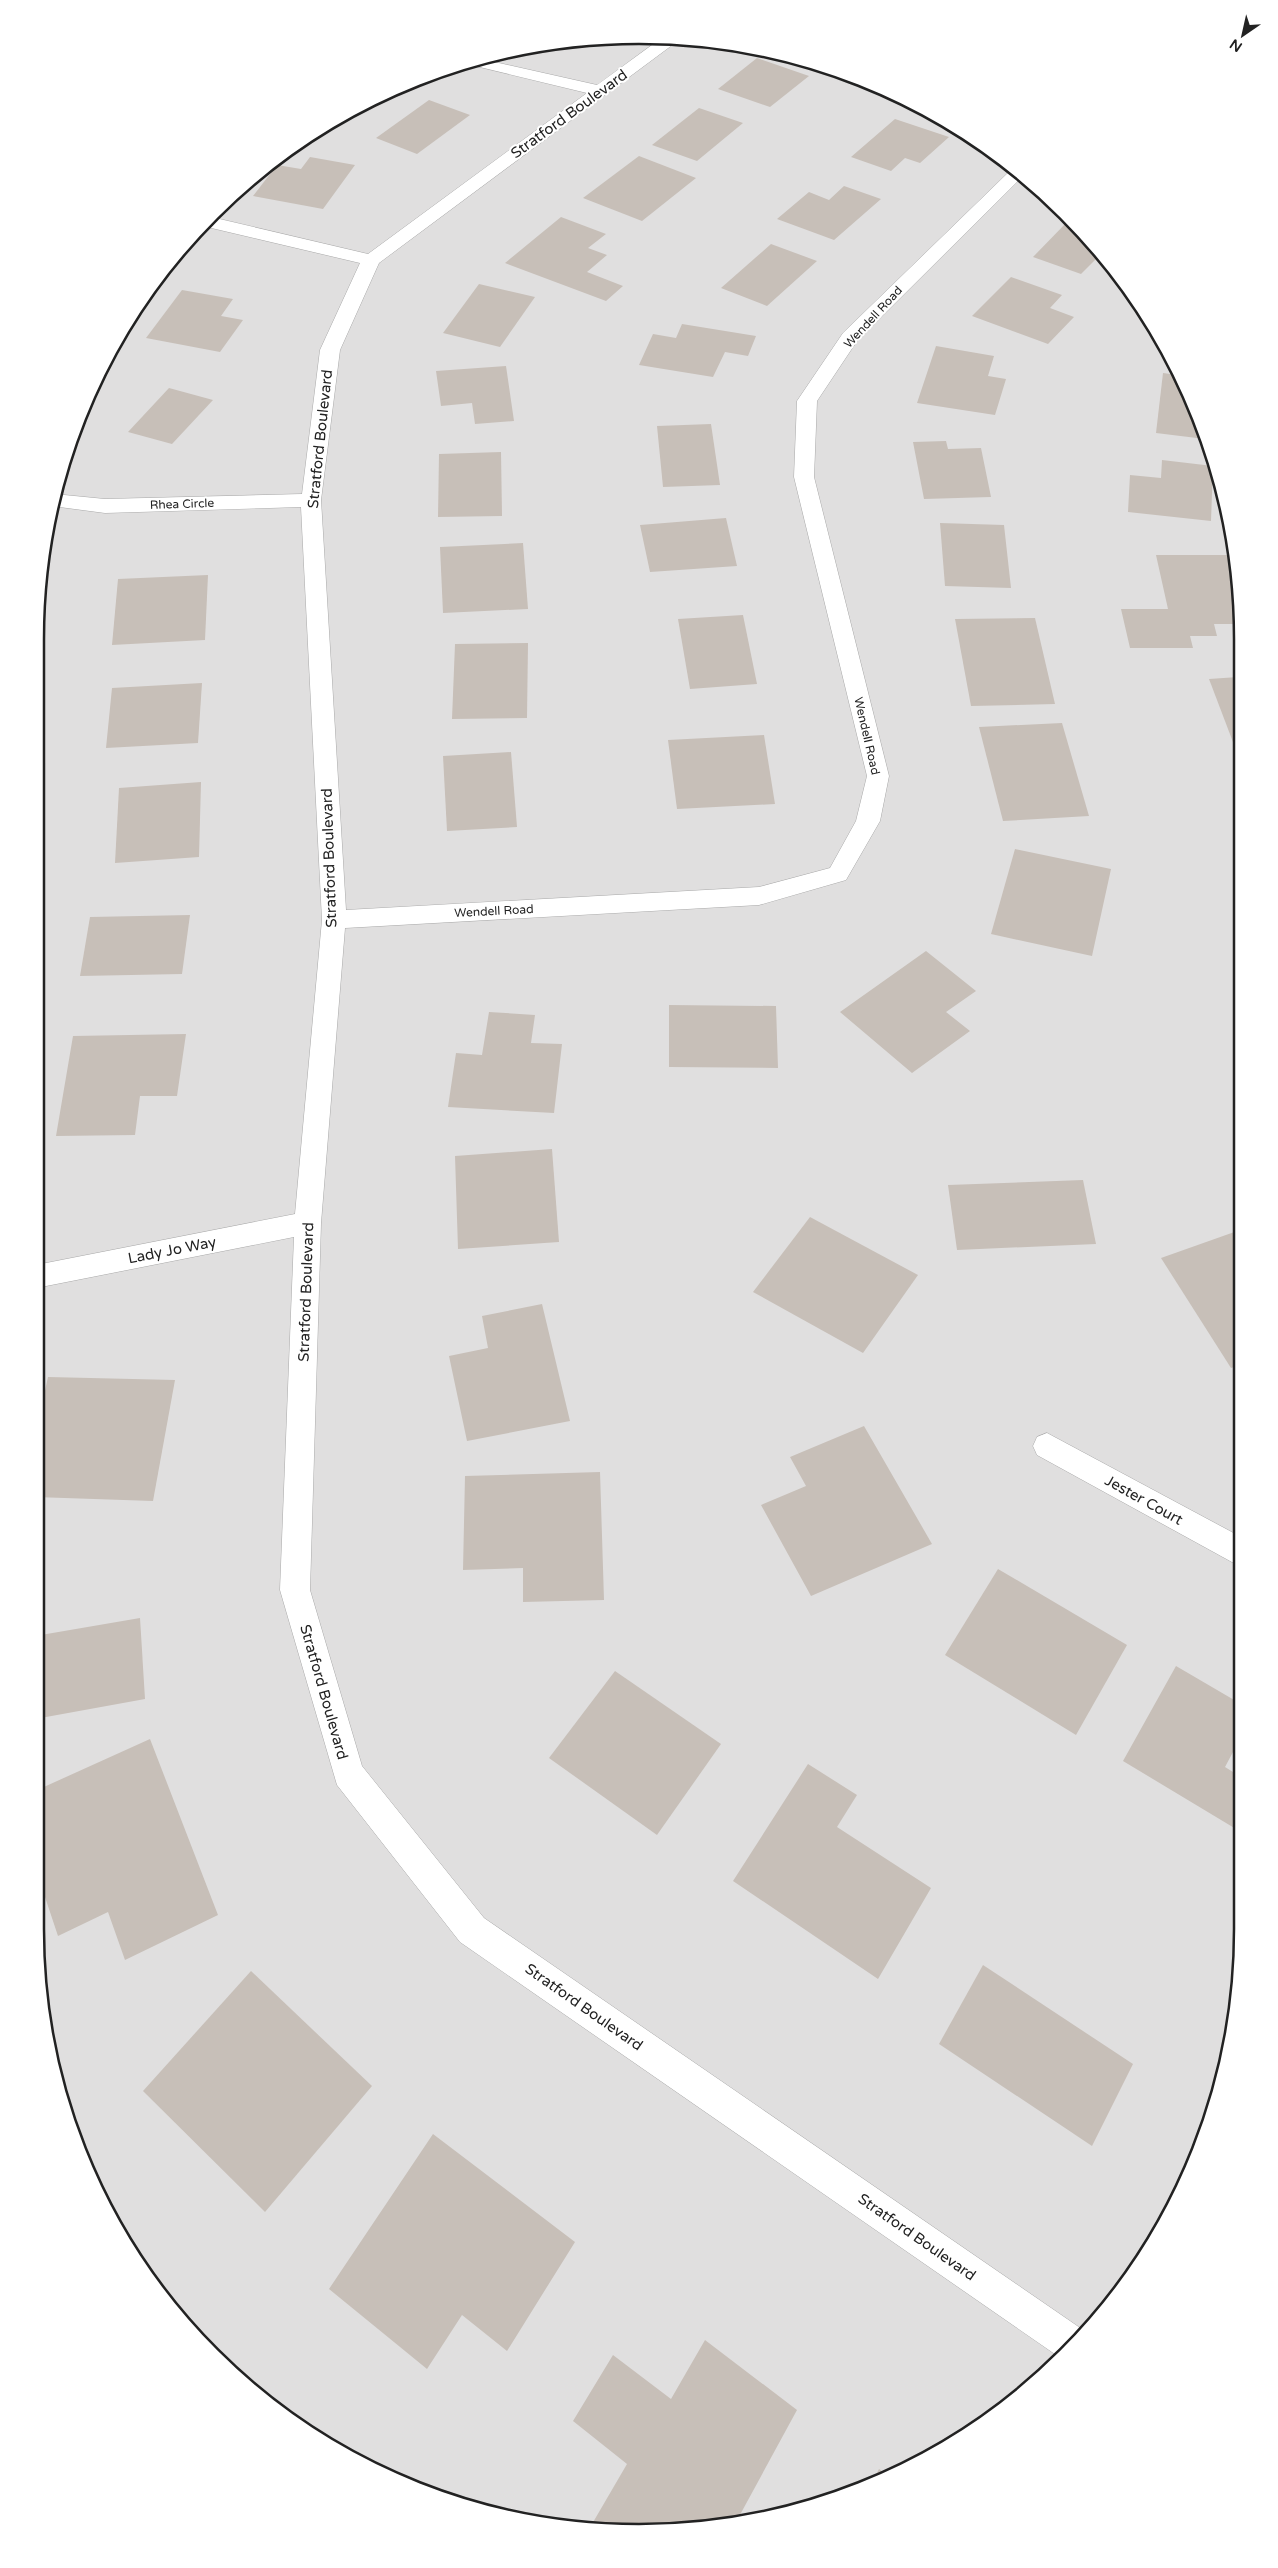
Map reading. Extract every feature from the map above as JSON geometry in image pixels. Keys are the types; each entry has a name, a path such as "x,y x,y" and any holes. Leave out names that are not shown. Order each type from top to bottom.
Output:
{"street":[{"name":"Stratford Boulevard","path":"663,45 371,260 330,350 311,500 334,920 308,1223 295,1590 348,1774 472,1930 1068,2342"},
{"path":"484,64 599,91"},
{"name":"Wendell Road","path":"334,920 759,896 838,874 868,821 878,776 804,477 808,400 850,337 1013,176"},
{"path":"213,224 371,260"},
{"name":"Rhea Circle","path":"60,501 105,506 311,500"},
{"name":"Lady Jo Way","path":"44,1275 308,1223"},
{"name":"Jester Court","path":"1047,1446 1234,1549"}],"shaded area":[{"path":"639,44 678,45 755,55 830,75 867,89 937,123 1001,167 1060,218 1111,277 1155,341 1189,411 1214,485 1229,561 1234,639 1234,1929 1233,1968 1223,2045 1203,2120 1189,2157 1155,2227 1134,2260 1087,2321 1031,2377 970,2424 937,2445 867,2479 830,2493 755,2513 678,2523 639,2524 600,2523 523,2513 448,2493 411,2479 341,2445 308,2424 247,2377 191,2321 144,2260 123,2227 89,2157 75,2120 55,2045 45,1968 45,600 55,523 75,448 89,411 123,341 144,308 191,247 218,218 247,191 308,144 341,123 411,89 448,75 523,55 600,45"}],"building":[{"path":"757,58 809,76 770,107 718,89"},
{"path":"429,100 470,115 417,154 376,138"},
{"path":"699,108 743,123 697,161 652,145"},
{"path":"895,119 949,137 920,163 905,158 891,171 851,157"},
{"path":"639,156 696,178 642,221 583,198"},
{"path":"310,157 355,165 323,209 253,196 273,170 279,165 301,169"},
{"path":"844,186 881,199 834,240 777,219 809,192 829,200"},
{"path":"561,217 606,234 588,248 607,255 587,272 623,286 606,301 505,263"},
{"path":"1065,224 1096,259 1081,274 1033,257"},
{"path":"771,244 817,261 767,306 721,288"},
{"path":"1011,277 1062,295 1050,308 1074,317 1048,344 972,316"},
{"path":"479,284 535,297 500,347 443,333"},
{"path":"182,290 233,299 221,316 243,320 220,352 146,338"},
{"path":"682,324 756,336 748,356 725,352 713,377 639,365 653,334 676,338"},
{"path":"936,346 994,356 988,376 1006,379 995,415 917,403"},
{"path":"506,366 514,421 475,424 472,403 441,406 436,371"},
{"path":"1163,373 1172,374 1199,438 1156,433"},
{"path":"169,388 213,400 172,444 128,432"},
{"path":"711,424 720,485 663,487 657,426"},
{"path":"946,441 948,449 981,448 991,497 924,499 913,442"},
{"path":"501,452 502,516 438,517 439,454"},
{"path":"1162,460 1208,465 1212,480 1211,521 1128,512 1130,475 1161,478"},
{"path":"726,518 737,566 650,572 640,525"},
{"path":"940,523 1004,525 1011,588 945,586"},
{"path":"523,543 528,609 443,613 440,547"},
{"path":"1156,555 1228,555 1234,624 1214,624 1217,636 1190,636 1193,648 1130,648 1121,609 1168,609"},
{"path":"208,575 205,640 112,645 118,579"},
{"path":"743,615 757,684 690,689 678,619"},
{"path":"1035,618 1055,704 971,706 955,619"},
{"path":"528,643 527,718 452,719 455,644"},
{"path":"1234,677 1234,745 1209,679"},
{"path":"202,683 198,743 106,748 112,688"},
{"path":"1062,723 1089,816 1003,821 979,727"},
{"path":"764,735 775,804 677,809 668,740"},
{"path":"511,752 517,827 447,831 443,756"},
{"path":"201,782 199,857 115,863 119,788"},
{"path":"1015,849 1111,869 1092,956 991,934"},
{"path":"190,915 182,974 80,976 90,917"},
{"path":"926,951 976,991 946,1012 970,1031 912,1073 840,1012"},
{"path":"669,1005 776,1006 778,1068 669,1067"},
{"path":"489,1012 535,1015 531,1043 562,1044 554,1113 448,1107 456,1053 482,1055"},
{"path":"186,1034 177,1096 140,1096 135,1135 56,1136 73,1036"},
{"path":"552,1149 559,1242 458,1249 455,1156"},
{"path":"1083,1180 1096,1244 957,1250 948,1185"},
{"path":"810,1217 918,1275 863,1353 753,1292"},
{"path":"1234,1232 1234,1367 1231,1368 1161,1258"},
{"path":"542,1304 570,1421 467,1441 449,1356 488,1348 482,1316"},
{"path":"48,1377 175,1380 153,1501 44,1497 44,1395"},
{"path":"864,1426 932,1544 811,1596 761,1505 806,1486 790,1457"},
{"path":"600,1472 604,1600 523,1602 523,1568 463,1570 465,1476"},
{"path":"998,1569 1127,1645 1076,1735 945,1655"},
{"path":"140,1618 145,1699 44,1717 44,1634"},
{"path":"1176,1666 1234,1700 1234,1750 1225,1767 1234,1773 1234,1828 1123,1761"},
{"path":"615,1671 721,1744 657,1835 549,1758"},
{"path":"150,1739 218,1915 125,1960 108,1912 58,1936 44,1894 44,1787"},
{"path":"808,1764 857,1795 837,1827 931,1888 878,1979 733,1881"},
{"path":"983,1965 1133,2064 1092,2146 939,2044"},
{"path":"251,1971 372,2086 265,2212 143,2091"},
{"path":"433,2134 575,2242 507,2351 462,2315 427,2369 329,2289"},
{"path":"705,2340 797,2410 740,2515 678,2523 593,2522 627,2464 573,2421 613,2355 671,2399"}]}
